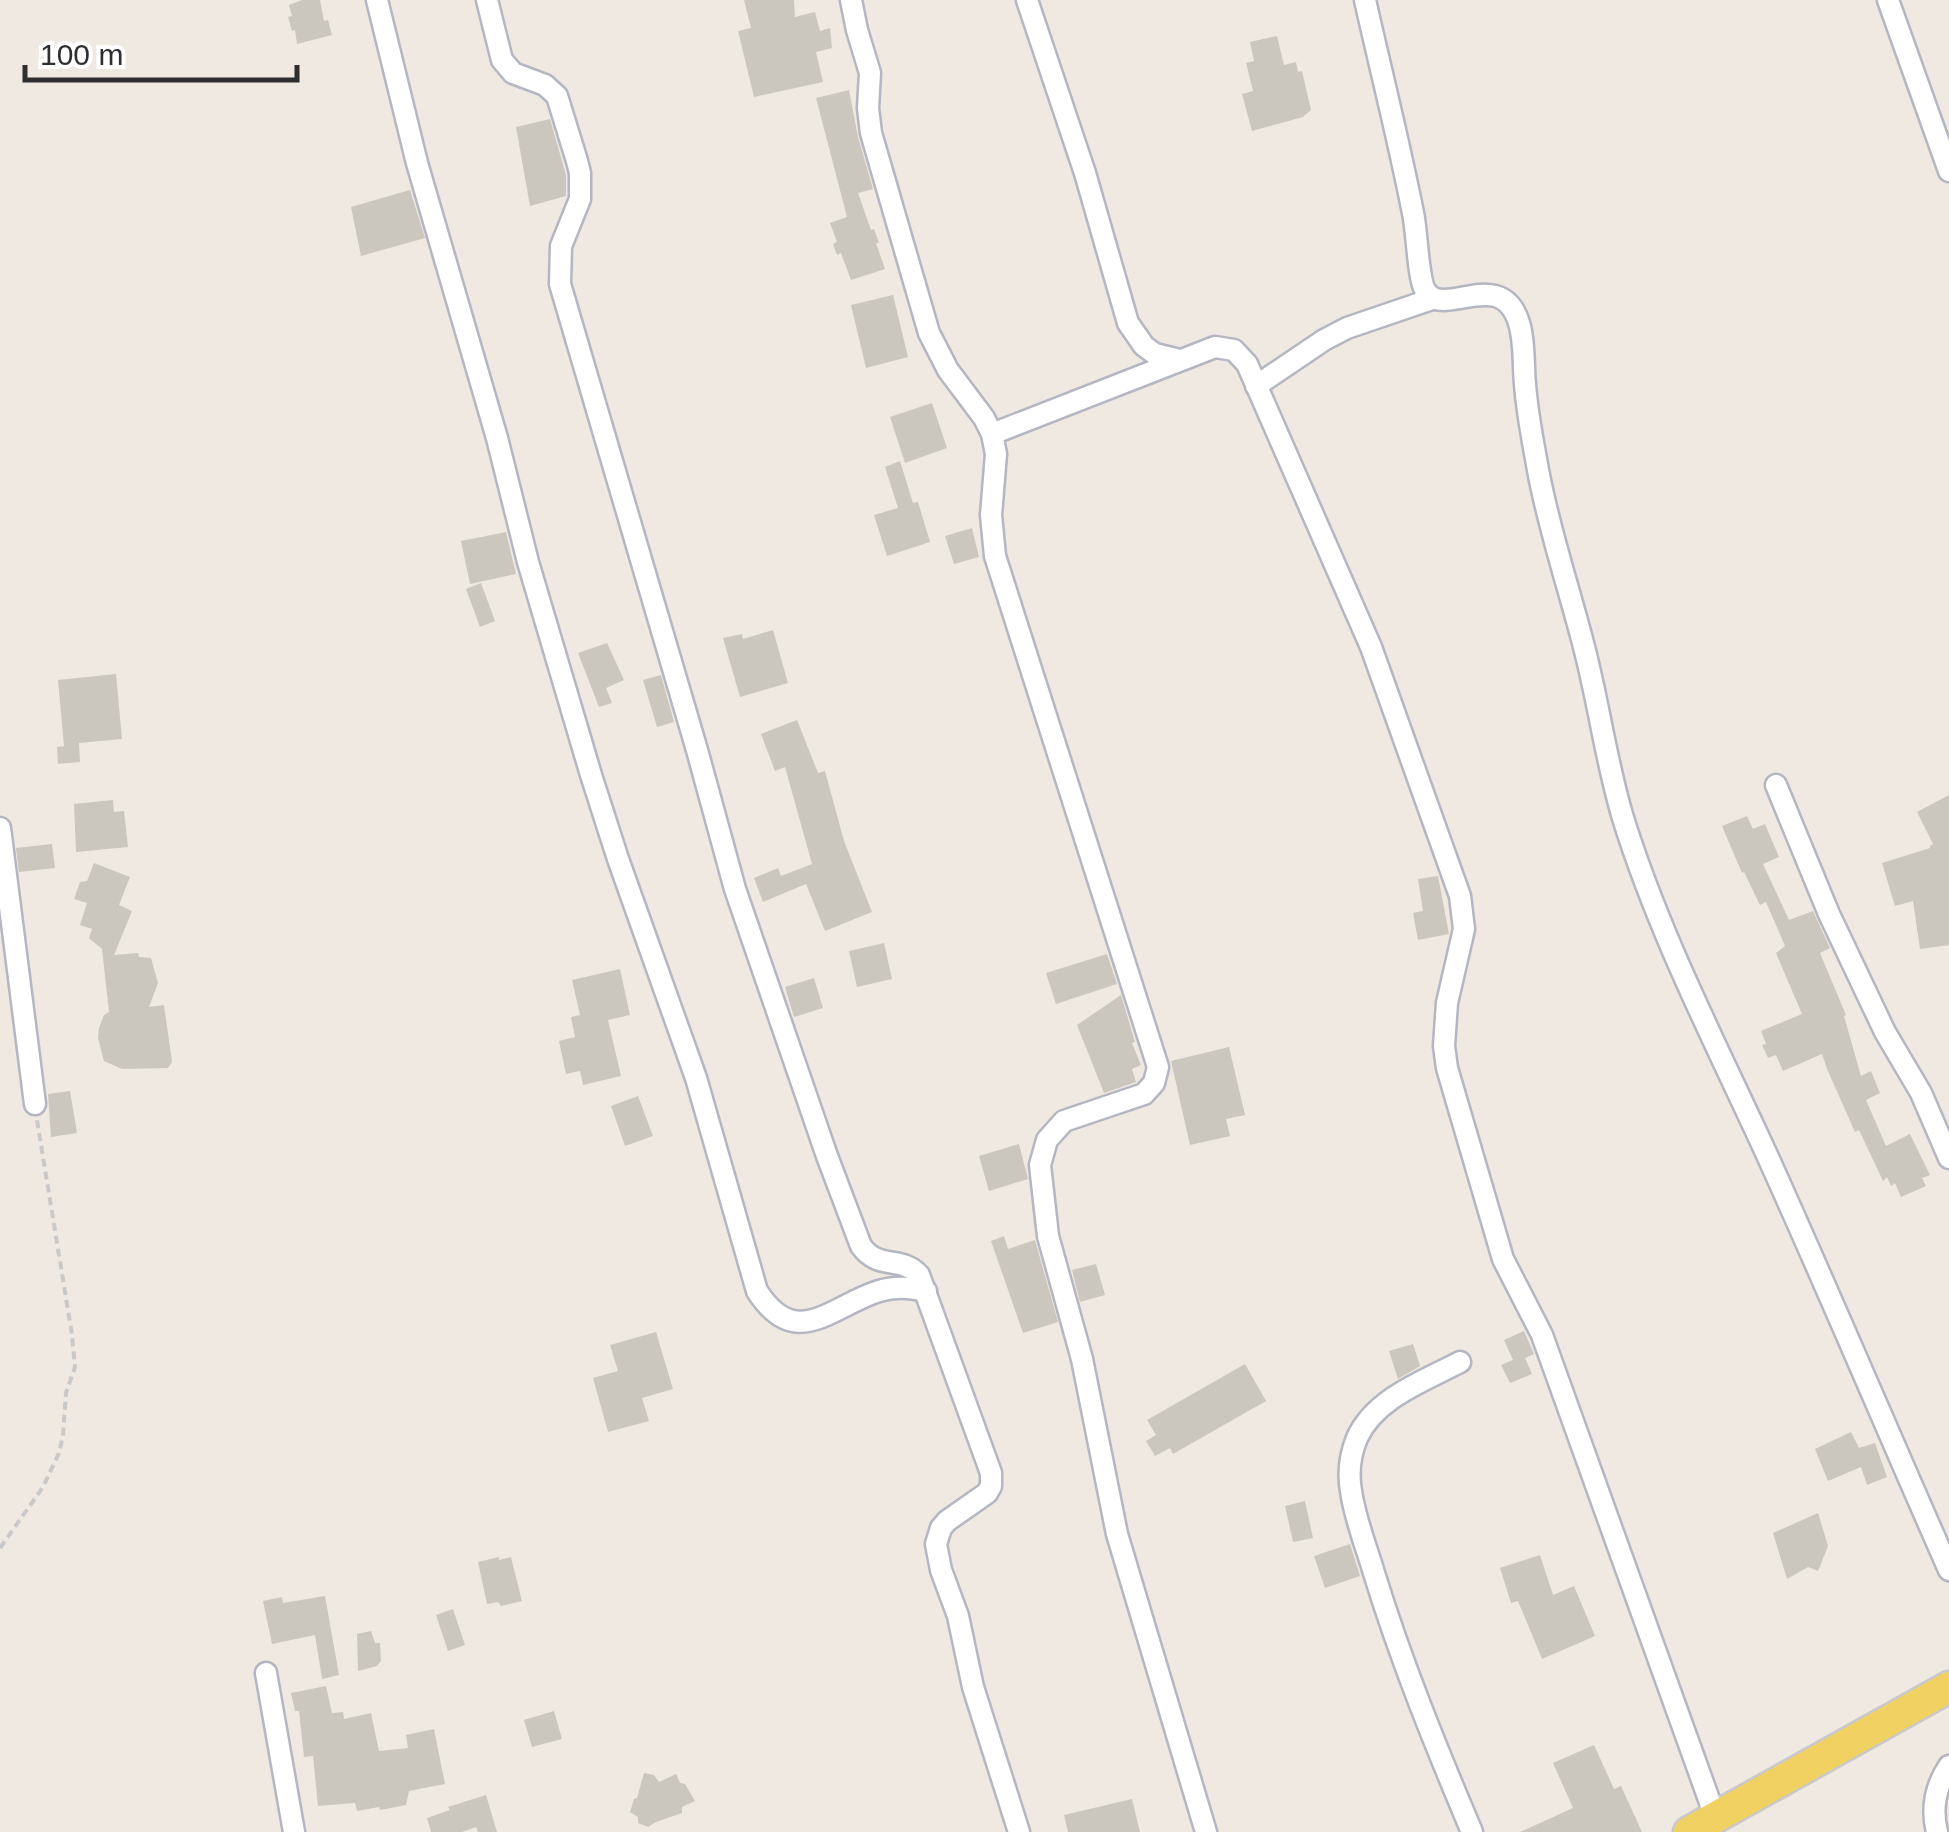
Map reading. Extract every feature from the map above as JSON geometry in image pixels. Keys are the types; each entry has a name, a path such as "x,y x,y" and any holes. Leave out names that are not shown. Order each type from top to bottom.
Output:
{"main road":[{"path":"1702,1826 1949,1688"}],"street":[{"path":"377,0 418,163 586,760 701,1095 757,1291 776,1315 803,1322 884,1290 903,1287 926,1291"},
{"path":"488,0 502,60 513,74 545,84 557,96 577,160 580,199 561,246 560,284 736,889 861,1246 870,1257 911,1266 919,1275 991,1472 987,1493 947,1521 936,1544 958,1616 973,1687 1018,1832"},
{"path":"852,0 870,73 868,108 872,133 929,333 948,370 992,434 996,454 991,516 994,556 1158,1067 1154,1083 1144,1094 1064,1121 1055,1130 1042,1152 1041,1189 1053,1258 1082,1359 1118,1534 1206,1832"},
{"path":"1027,0 1085,172 1128,323 1144,346 1155,354 1182,360"},
{"path":"1366,0 1412,210 1426,294 1442,302 1488,294 1510,306 1517,317 1532,432 1550,522 1586,652 1611,777 1634,852 1663,926 1949,1570"},
{"path":"1888,0 1949,171"},
{"path":"1256,386 1347,328 1432,299"},
{"path":"992,434 1215,347 1234,350 1247,364 1371,648 1460,896 1464,929 1444,1024 1452,1090 1503,1259 1542,1334 1702,1826"},
{"path":"1776,784 1828,914 1885,1032 1921,1094 1949,1158"},
{"path":"0,828 35,1104"},
{"path":"1460,1362 1378,1409 1357,1438 1349,1472 1354,1506 1385,1608 1472,1832"},
{"path":"266,1674 294,1832"},
{"path":"1937,1832 1934,1800 1949,1766"}],"path":[{"path":"0,1548 43,1487 59,1453 66,1393 75,1367 35,1104"}],"building":[{"path":"320,0 324,21 328,20 332,35 297,44 288,17 292,16 289,5"},
{"path":"744,0 794,0 795,17 815,12 820,31 830,28 832,48 816,52 823,82 754,97 738,31 751,28"},
{"path":"1277,36 1284,65 1296,62 1298,72 1302,71 1311,110 1303,117 1252,131 1242,94 1253,91 1246,63 1254,61 1250,42"},
{"path":"849,90 873,189 858,193 879,243 885,269 851,280 841,253 837,255 833,244 837,242 830,223 847,217 816,98"},
{"path":"550,119 566,175 566,196 530,206 516,127"},
{"path":"410,190 425,238 361,256 351,207"},
{"path":"893,295 908,357 866,368 851,305"},
{"path":"932,403 947,448 905,463 890,417"},
{"path":"900,461 930,542 887,556 874,515 898,508 885,467"},
{"path":"972,528 979,557 954,564 945,536"},
{"path":"506,532 516,574 470,584 461,541"},
{"path":"481,583 495,621 480,627 466,589"},
{"path":"773,630 788,683 740,697 723,638 742,634 743,639"},
{"path":"607,643 624,680 606,688 612,703 599,707 578,653"},
{"path":"116,674 122,739 79,743 80,762 58,764 57,747 64,746 58,680"},
{"path":"661,675 674,722 657,727 643,680"},
{"path":"797,720 818,773 825,771 844,841 872,912 825,931 806,884 763,902 754,878 778,868 781,876 812,864 785,767 775,771 761,734"},
{"path":"1949,795 1949,945 1920,949 1913,901 1895,906 1882,863 1930,848 1933,844 1917,812"},
{"path":"113,800 114,812 124,811 128,847 76,852 74,804"},
{"path":"1747,816 1753,829 1765,824 1779,857 1763,864 1789,920 1813,911 1830,948 1820,953 1846,1015 1861,1076 1871,1071 1880,1093 1866,1100 1886,1146 1910,1134 1930,1175 1922,1178 1926,1186 1901,1197 1895,1183 1891,1186 1887,1177 1883,1181 1859,1130 1855,1132 1822,1054 1783,1071 1776,1055 1768,1058 1761,1031 1802,1014 1776,953 1785,946 1766,902 1760,905 1742,873 1722,826"},
{"path":"52,844 55,868 19,872 16,848"},
{"path":"94,863 130,877 119,905 132,911 114,955 138,953 139,957 151,958 158,983 149,1007 164,1005 172,1062 168,1068 122,1069 104,1061 99,1028 109,1012 102,949 89,938 92,929 80,925 87,903 74,899 80,882 87,881"},
{"path":"1438,876 1449,934 1418,940 1413,913 1423,911 1418,879"},
{"path":"884,943 892,979 857,987 849,951"},
{"path":"1107,954 1117,984 1056,1004 1046,973"},
{"path":"620,969 630,1015 608,1020 621,1076 583,1085 580,1071 566,1074 559,1041 575,1037 571,1017 580,1015 572,980"},
{"path":"814,978 823,1008 794,1017 785,987"},
{"path":"1121,995 1141,1065 1132,1069 1136,1082 1104,1093 1077,1025"},
{"path":"1229,1047 1245,1115 1226,1119 1230,1136 1190,1145 1171,1061"},
{"path":"70,1091 77,1133 51,1137 48,1094"},
{"path":"638,1096 653,1136 625,1146 611,1106"},
{"path":"1019,1144 1028,1179 989,1191 979,1156"},
{"path":"1004,1236 1008,1249 1035,1240 1058,1322 1023,1333 991,1241"},
{"path":"1096,1264 1105,1295 1080,1302 1072,1270"},
{"path":"1524,1331 1534,1354 1525,1358 1532,1374 1510,1383 1501,1365 1513,1360 1504,1340"},
{"path":"656,1332 673,1389 642,1398 649,1421 608,1432 593,1378 618,1371 610,1345"},
{"path":"1413,1344 1420,1366 1398,1379 1389,1351"},
{"path":"1245,1364 1266,1401 1173,1454 1170,1448 1155,1456 1146,1441 1156,1435 1147,1420"},
{"path":"1851,1432 1859,1448 1875,1443 1887,1477 1867,1485 1861,1467 1828,1481 1815,1449"},
{"path":"1305,1501 1313,1538 1293,1542 1285,1506"},
{"path":"1818,1513 1828,1546 1818,1571 1808,1567 1787,1579 1773,1533"},
{"path":"1350,1544 1360,1576 1325,1588 1314,1556"},
{"path":"1540,1555 1553,1595 1574,1586 1595,1636 1542,1659 1518,1601 1511,1603 1500,1568"},
{"path":"511,1557 522,1601 501,1606 498,1602 487,1604 478,1562"},
{"path":"325,1596 339,1675 322,1679 315,1635 272,1644 263,1601 282,1597 283,1603"},
{"path":"453,1609 465,1645 448,1651 436,1615"},
{"path":"371,1631 375,1643 380,1643 381,1661 358,1671 357,1634"},
{"path":"326,1686 332,1713 343,1712 344,1719 371,1713 379,1751 408,1748 406,1735 434,1729 445,1784 409,1791 406,1805 380,1810 379,1807 357,1811 355,1803 318,1806 313,1756 304,1757 299,1711 295,1711 291,1693"},
{"path":"554,1711 562,1739 532,1747 524,1720"},
{"path":"1594,1745 1614,1789 1621,1786 1642,1832 1520,1832 1573,1808 1553,1763"},
{"path":"644,1773 654,1775 659,1782 676,1774 695,1801 682,1807 682,1813 648,1827 638,1823 638,1817 630,1812"},
{"path":"486,1795 497,1832 478,1832 476,1827 462,1832 431,1832 427,1818"},
{"path":"1132,1799 1140,1832 1068,1832 1064,1815"}]}
